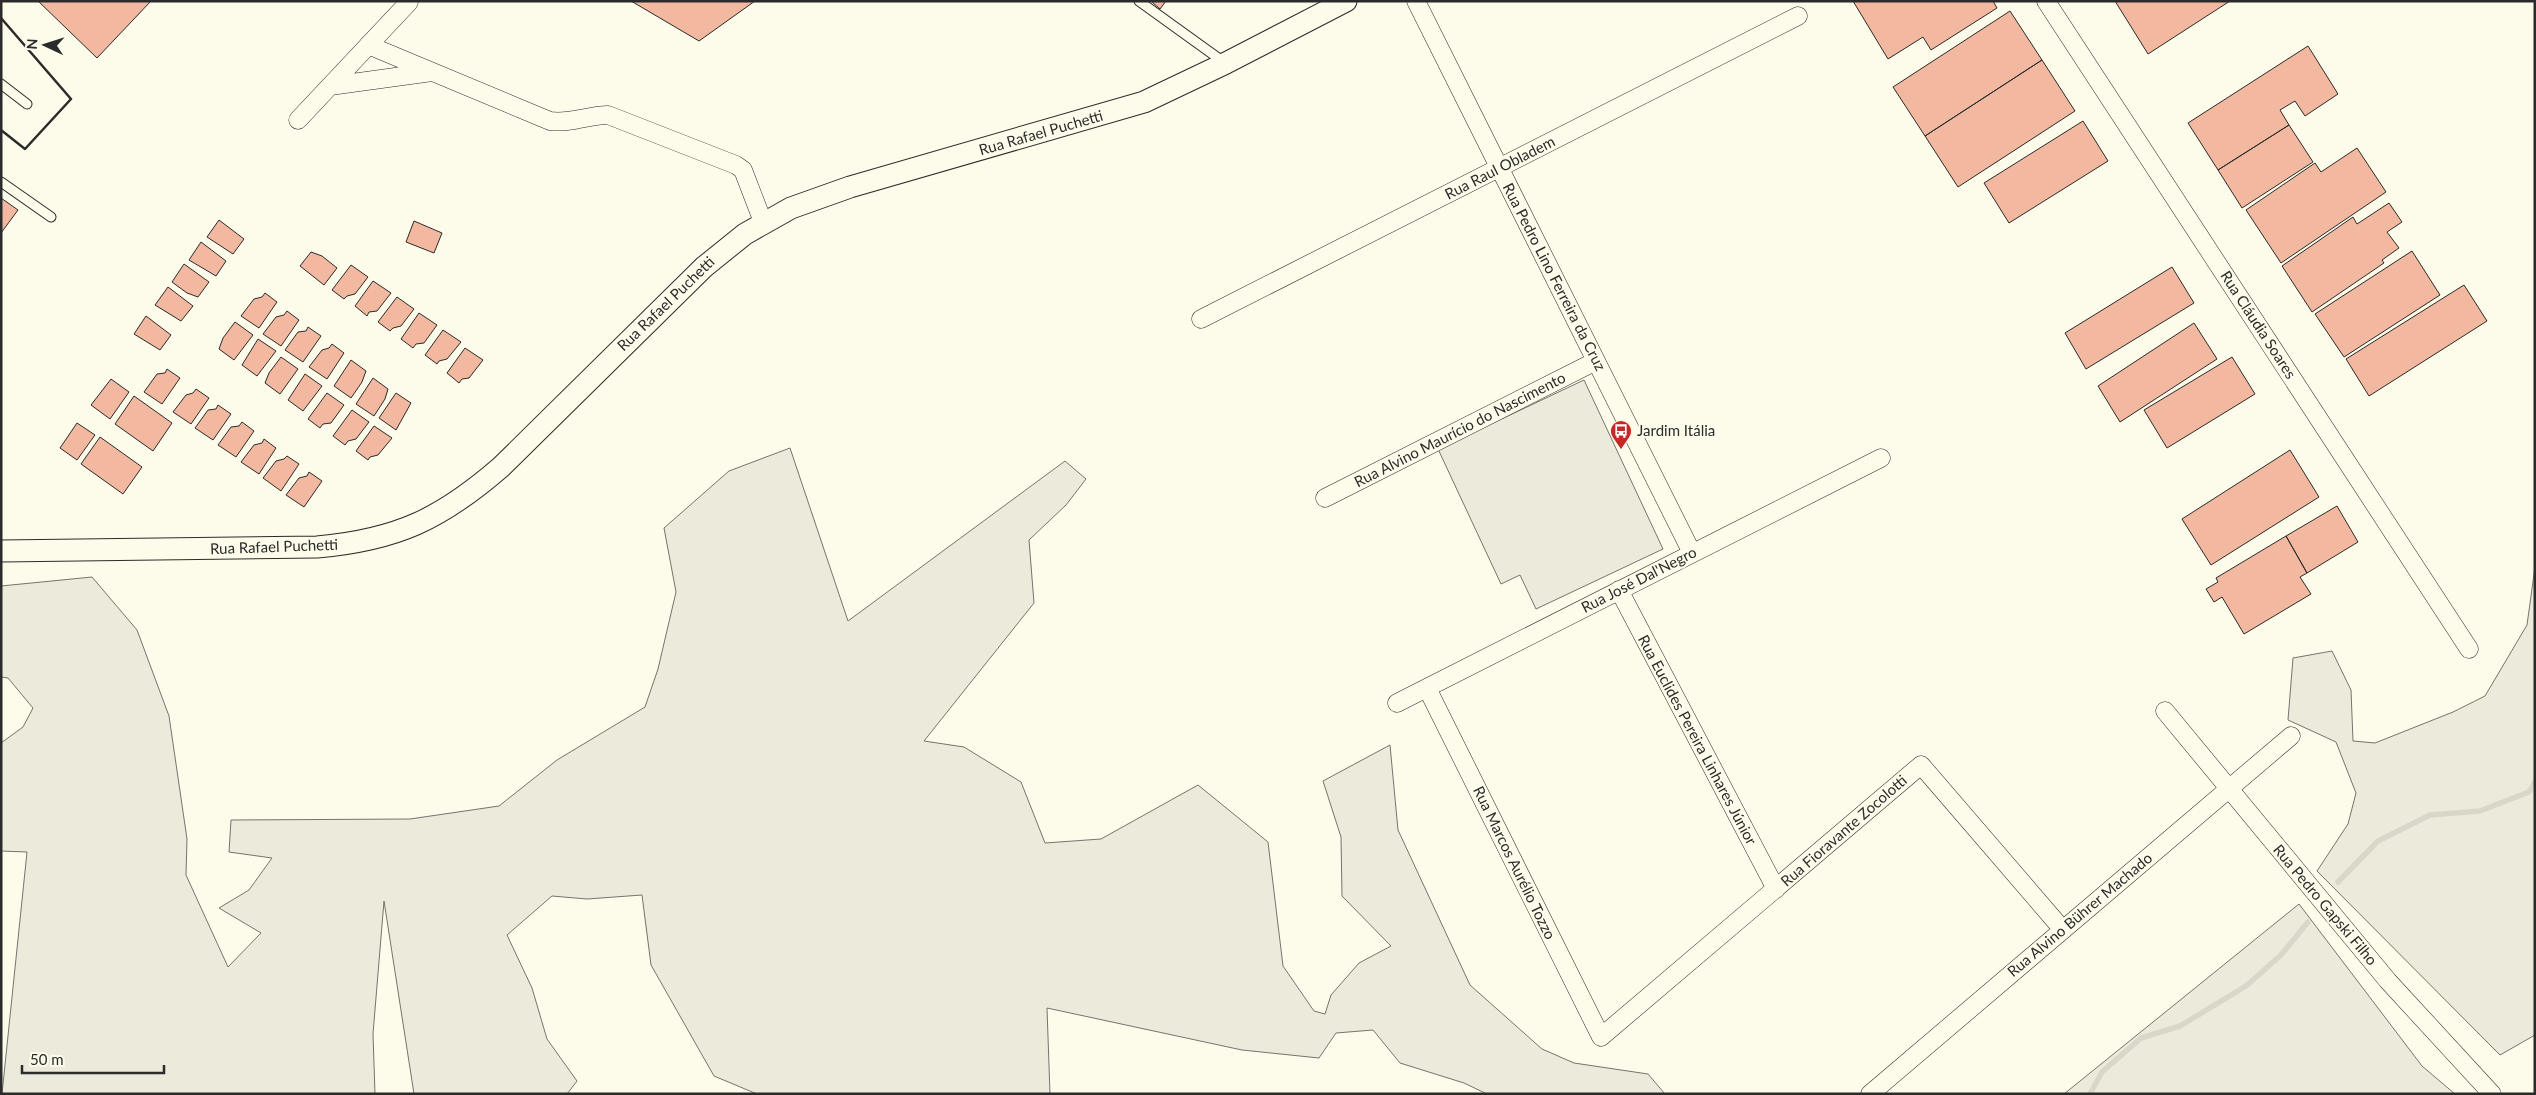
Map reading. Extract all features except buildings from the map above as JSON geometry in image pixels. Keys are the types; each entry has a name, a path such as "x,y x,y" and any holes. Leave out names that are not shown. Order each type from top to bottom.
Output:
{"street":[{"name":"Rua Rafael Puchetti","path":"1,551 317,548 350,544 416,525 445,510 469,494 502,467 704,267 726,247 763,222 800,204 850,186 1137,105 1226,64 1346,1"},
{"name":"Rua Pedro Lino Ferreira da Cruz","path":"1416,1 1692,553"},
{"name":"Rua Cláudia Soares","path":"2046,1 2469,649"},
{"path":"298,120 409,2"},
{"name":"Rua Raul Obladem","path":"1201,319 1798,16"},
{"path":"368,45 550,121 561,122 597,115 608,115 736,164 743,170 763,222"},
{"path":"330,86 433,72"},
{"name":"Rua Alvino Maurício do Nascimento","path":"1325,498 1596,361"},
{"name":"Rua José Dal'Negro","path":"1397,703 1881,458"},
{"name":"Rua Euclides Pereira Linhares Júnior","path":"1619,590 1776,890"},
{"name":"Rua Marcos Aurélio Tozzo","path":"1427,688 1601,1037"},
{"name":"Rua Pedro Gapski Filho","path":"2165,711 2388,981 2492,1094"},
{"name":"Rua Alvino Bührer Machado","path":"1870,1094 2291,736"},
{"name":"Rua Fioravante Zocolotti","path":"1601,1037 1921,765 2063,930"}],"lane":[{"path":"1139,1 1226,64"},
{"path":"1,84 27,104"},
{"path":"1,182 51,217"}],"shaded area":[{"path":"1584,380 1663,549 1536,609 1520,575 1501,584 1438,449"},
{"path":"790,448 848,621 1065,461 1086,479 1066,505 1029,540 1034,603 924,741 964,747 1021,782 1045,843 1101,839 1198,785 1268,842 1283,966 1314,1011 1325,1014 1331,995 1359,963 1391,946 1342,896 1341,837 1323,781 1390,745 1398,830 1470,985 1542,1049 1574,1063 1648,1074 1665,1094 1487,1094 1464,1083 1400,1063 1373,1030 1336,1033 1319,1058 1242,1050 1047,1008 1050,1094 757,1094 714,1076 651,965 642,895 587,899 552,896 507,935 532,988 547,1039 577,1081 567,1094 414,1094 384,901 373,1034 375,1094 2,1094 27,852 1,851 1,743 23,727 33,708 8,678 1,677 1,586 92,577 137,630 169,716 187,839 186,875 228,967 261,933 219,908 249,890 272,858 229,852 231,820 410,819 499,806 557,760 645,707 658,669 676,592 664,528 729,471"},
{"path":"2535,567 2535,1035 2500,1055 2317,871 2348,824 2356,793 2336,742 2288,720 2293,658 2332,651 2351,690 2353,741 2375,743 2453,712 2485,696 2527,625"},
{"path":"2299,904 2422,1066 2455,1094 2064,1094"}],"waterway":[{"path":"2338,882 2378,841 2430,815 2480,811 2529,792 2535,782"},
{"path":"2090,1094 2102,1072 2141,1038 2180,1026 2246,986 2281,955 2308,922"}],"wall":[{"path":"1,18 71,99 25,149 1,130"}],"place":[{"name":"Jardim Itália","path":"1621,450"}]}
